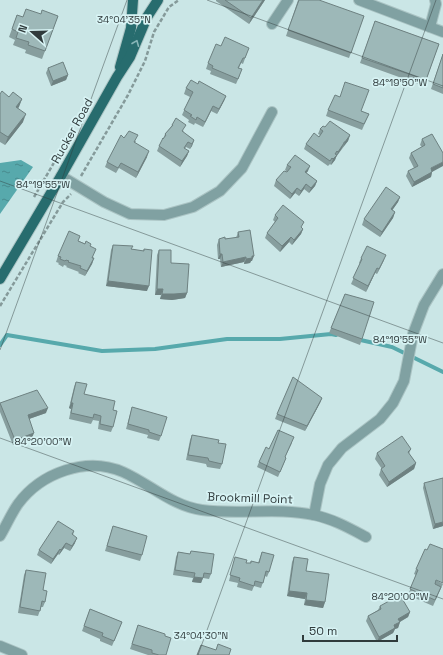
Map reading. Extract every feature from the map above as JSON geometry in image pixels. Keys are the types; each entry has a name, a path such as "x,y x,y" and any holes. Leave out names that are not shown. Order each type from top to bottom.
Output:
{"main road":[{"name":"Rucker Road","path":"117,77 131,28 133,0"},
{"name":"Rucker Road","path":"0,279 62,176 117,77 130,57 147,18 158,0"}],"street":[{"path":"272,24 288,0"},
{"path":"359,0 443,32"},
{"path":"430,27 436,4 435,0"},
{"path":"62,176 104,202 130,214 164,215 193,207 220,191 242,168 272,112"},
{"path":"314,515 320,484 328,465 342,448 380,419 393,403 404,381 413,334 424,305 443,274"},
{"name":"Brookmill Point","path":"0,536 18,504 35,486 59,472 85,466 105,467 123,472 172,500 199,509 218,512 292,512 314,515 342,523 366,537"},
{"path":"0,646 22,655"}],"path":[{"path":"0,306 63,202 70,196 128,95 146,61 154,32 169,7 179,0"},
{"path":"31,203 69,136"}],"water":[{"path":"21,160 33,167 0,214 0,163"}],"building":[{"path":"225,0 263,0 251,18"},
{"path":"299,0 319,0 364,16 351,53 288,30"},
{"path":"26,9 41,14 42,10 58,16 45,51 28,45 29,42 16,38 18,32 12,29 17,15 23,17"},
{"path":"375,21 439,44 426,80 362,58"},
{"path":"225,37 249,48 245,58 243,58 238,68 242,69 238,79 212,68 213,66 208,63 216,44 221,46"},
{"path":"443,54 443,88 433,84"},
{"path":"63,62 68,75 53,81 48,68"},
{"path":"191,80 198,84 199,81 226,96 219,109 213,106 205,122 197,117 196,120 190,116 192,115 184,110 193,92 186,88"},
{"path":"345,82 369,90 361,111 369,114 364,124 328,110 335,95 340,97"},
{"path":"2,91 9,97 13,92 22,99 16,107 26,114 8,137 0,132 0,94"},
{"path":"176,118 186,125 182,131 194,140 192,144 188,142 184,148 189,151 182,161 159,146"},
{"path":"330,121 350,135 335,154 337,155 330,161 306,144 314,133 319,137 323,131 320,129 323,126 325,127"},
{"path":"129,131 138,135 134,142 149,151 138,172 121,163 118,168 107,162 121,135 124,138"},
{"path":"432,134 443,153 443,162 431,168 432,172 414,182 408,171 418,166 411,153 425,145 422,139"},
{"path":"295,155 310,166 305,172 317,181 311,188 306,184 301,191 297,188 292,194 276,180 284,171 287,172 291,167 287,165"},
{"path":"386,187 400,197 391,209 395,212 382,232 364,219"},
{"path":"283,205 304,222 301,227 303,229 294,240 291,237 282,246 267,233 278,218 275,215"},
{"path":"250,230 254,256 252,256 252,258 246,259 246,257 223,262 222,254 220,254 219,239 225,237 225,239 239,237 238,232"},
{"path":"69,231 80,236 78,241 85,244 86,241 91,244 90,246 96,249 92,258 94,258 87,271 80,268 81,266 60,259 61,257 58,256"},
{"path":"113,245 133,246 131,249 144,251 144,249 152,250 149,286 108,281"},
{"path":"367,246 386,255 379,269 377,268 368,286 353,278"},
{"path":"159,250 171,250 171,263 189,264 187,293 162,294 163,289 157,289"},
{"path":"345,294 374,302 362,339 331,328"},
{"path":"293,377 322,398 307,426 277,414"},
{"path":"76,382 87,384 84,394 115,401 113,410 117,411 113,427 100,424 101,416 94,414 93,418 71,413 73,403 71,403"},
{"path":"37,390 48,408 28,415 34,433 15,440 0,403"},
{"path":"132,407 167,417 161,436 149,432 149,430 128,424"},
{"path":"278,430 294,437 280,472 259,462 266,447 269,449"},
{"path":"192,435 219,440 218,443 226,444 222,464 209,461 208,458 188,455"},
{"path":"402,436 411,449 408,452 416,463 389,482 381,469 385,466 377,453"},
{"path":"443,478 443,522 435,524 424,483"},
{"path":"58,521 74,531 72,534 77,538 72,546 66,543 53,559 39,550"},
{"path":"113,526 147,536 142,555 107,546"},
{"path":"430,544 443,549 443,583 436,580 435,584 441,587 435,600 410,589 418,570 416,569 425,549 427,550"},
{"path":"191,551 214,554 211,574 204,573 203,578 194,577 195,573 175,570 178,552 190,554"},
{"path":"262,552 274,555 269,572 266,571 263,583 255,581 254,586 239,581 240,578 230,575 235,557 247,560 246,563 251,563 251,561 259,563"},
{"path":"294,557 308,559 306,571 329,574 325,602 306,600 307,593 289,591"},
{"path":"26,570 46,573 43,590 47,591 45,602 42,601 40,611 20,607"},
{"path":"400,595 410,612 398,619 400,622 394,625 395,628 379,637 368,616 381,609 380,606"},
{"path":"90,609 122,622 114,641 102,636 103,633 84,626"},
{"path":"138,625 165,634 165,636 171,638 166,655 152,653 152,650 132,644"},
{"path":"218,644 231,649 229,655 197,655 201,645 216,650"}],"waterway":[{"path":"0,345 7,335 102,351 155,349 227,339 280,339 331,334 336,335"},
{"path":"356,339 392,347 443,372"}]}
